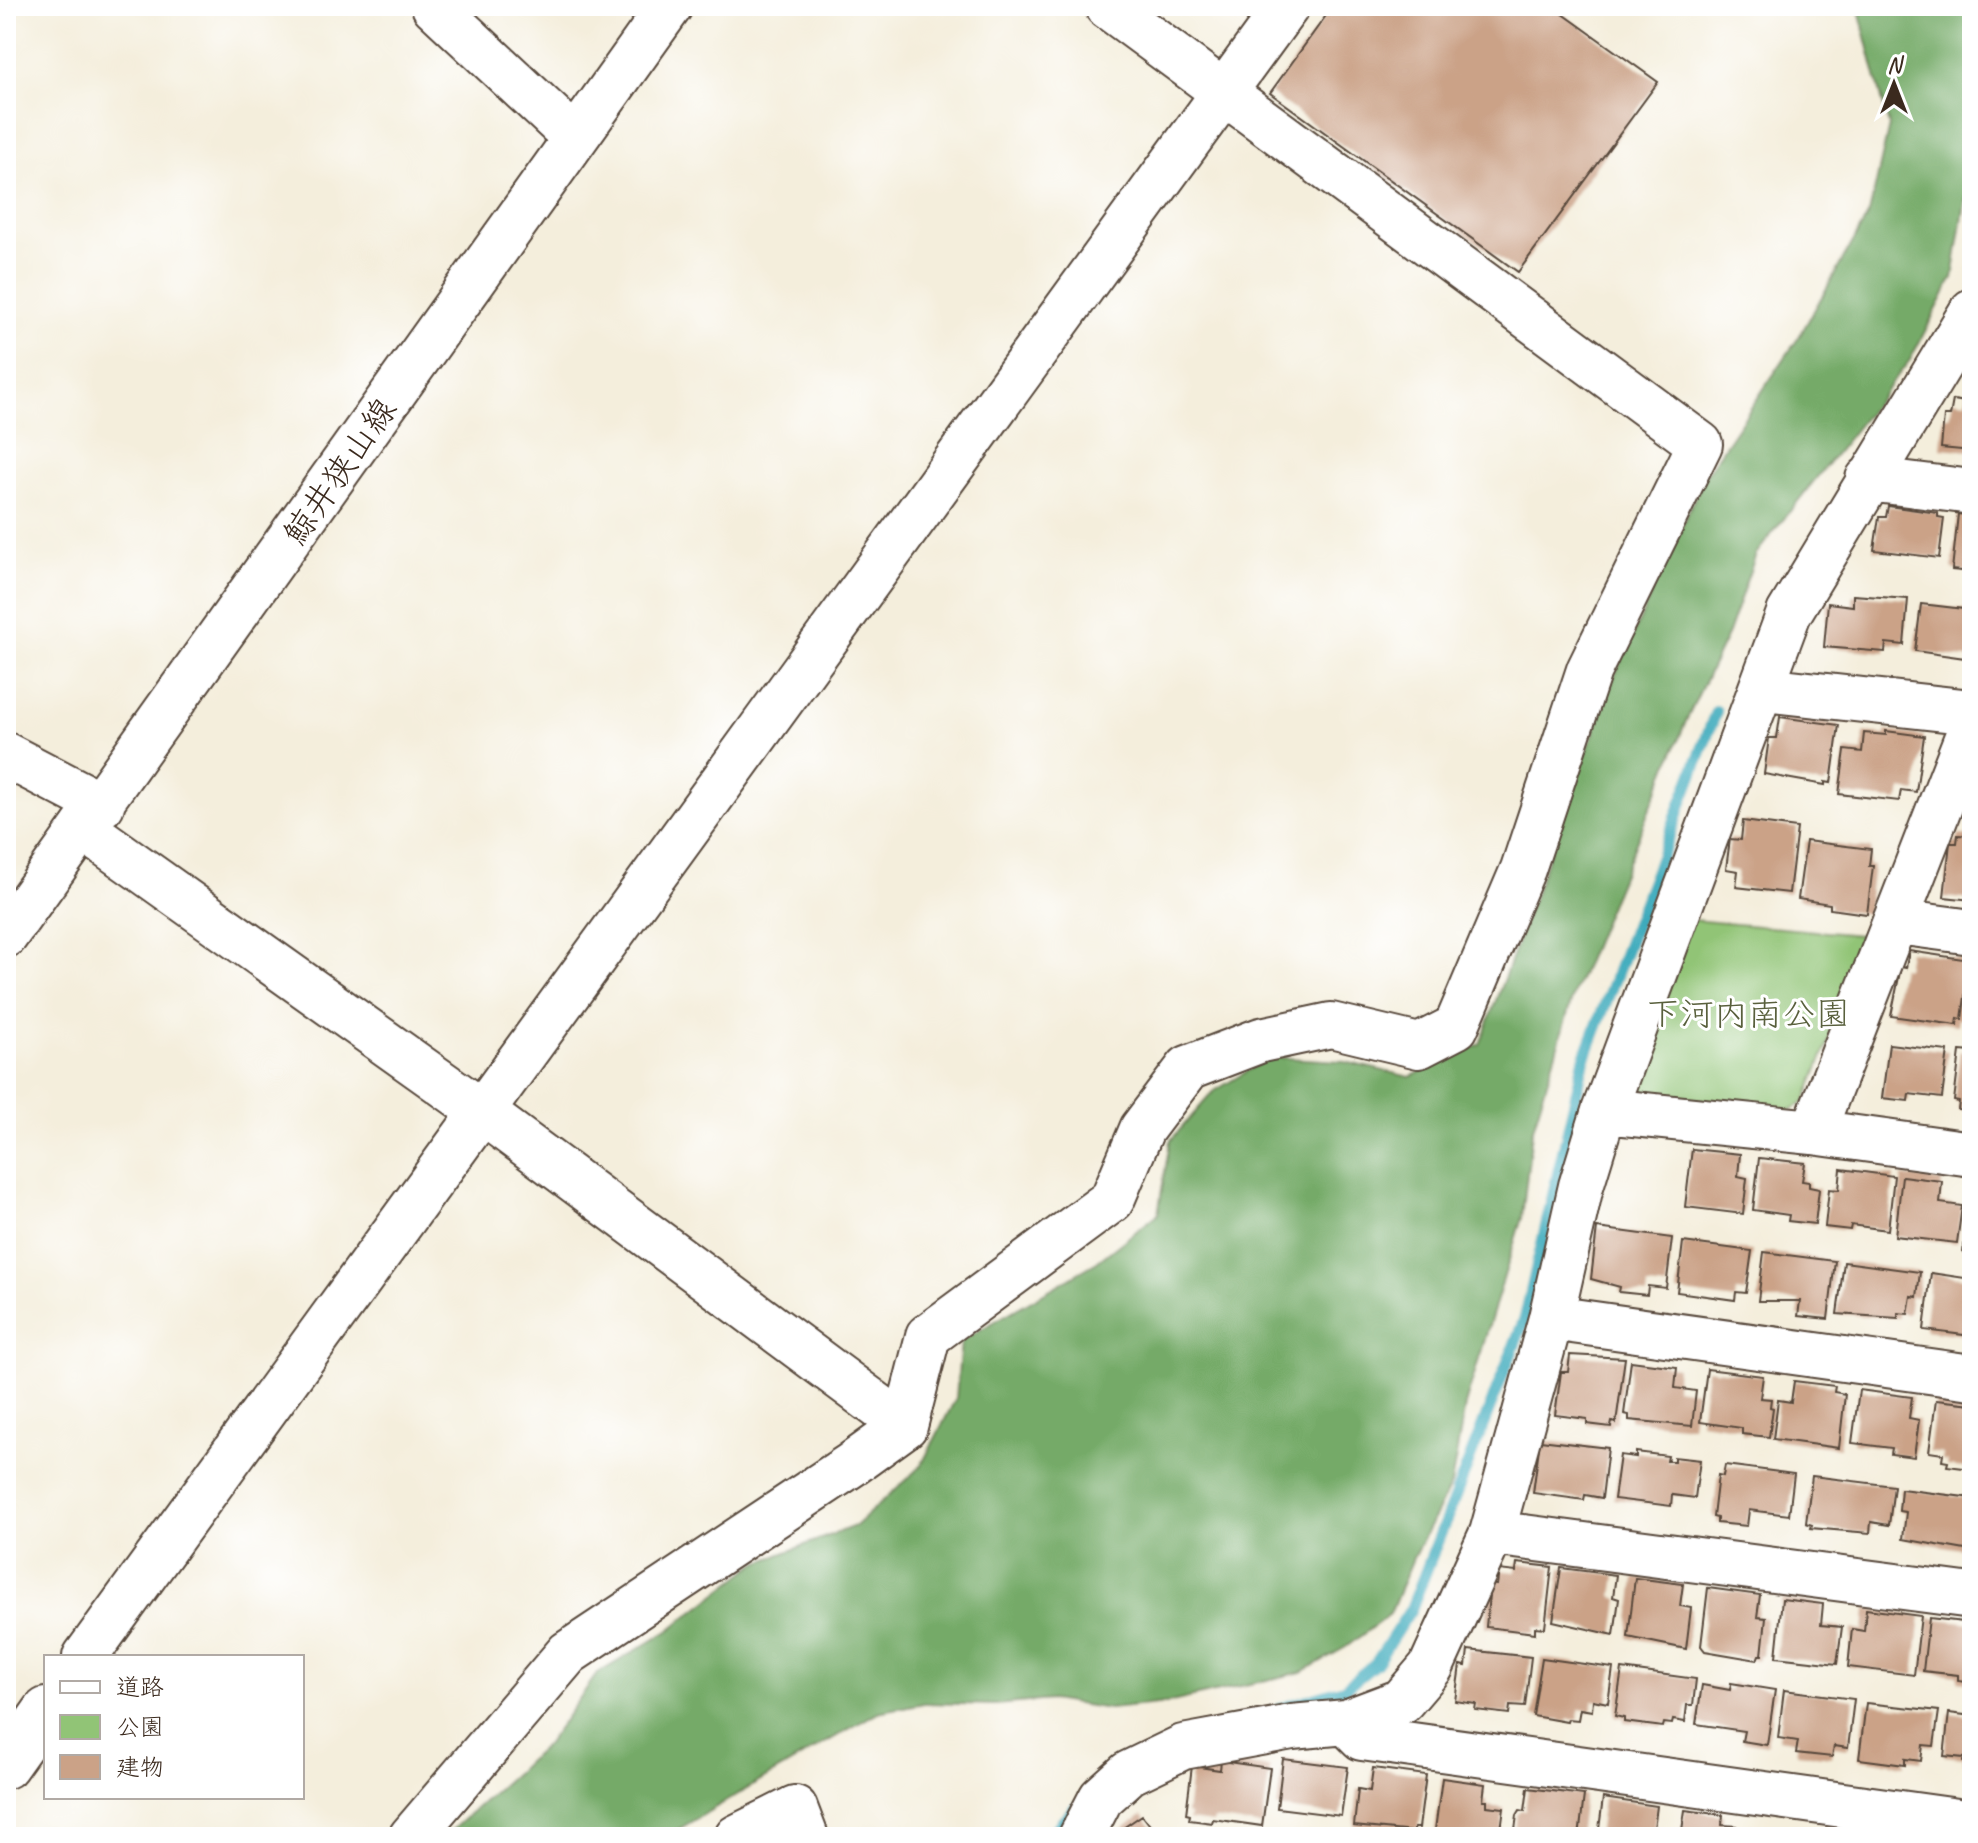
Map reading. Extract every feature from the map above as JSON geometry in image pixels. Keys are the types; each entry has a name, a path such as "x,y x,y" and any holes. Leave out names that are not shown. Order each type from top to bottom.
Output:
{"street":[{"path":"434,6 574,137"},
{"name":"鯨井狭山線","path":"6,935 670,6"},
{"path":"411,1837 568,1653 905,1426 928,1336 1112,1200 1142,1129 1188,1068 1261,1040 1331,1025 1419,1046 1456,1027 1523,869 1589,670 1700,444 1107,6"},
{"path":"86,1655 1287,6"},
{"path":"1081,1837 1101,1798 1129,1773 1183,1747 1292,1727 1346,1722 1402,1701 1431,1667 1492,1533 1551,1318 1581,1186 1604,1111 1764,689 1789,613 1972,311"},
{"path":"1868,479 1972,492"},
{"path":"1764,689 1972,712"},
{"path":"1813,1132 1972,724"},
{"path":"6,755 905,1426"},
{"path":"1897,922 1972,932"},
{"path":"1604,1111 1813,1132 1972,1154"},
{"path":"1551,1318 1972,1377"},
{"path":"1492,1533 1972,1596"},
{"path":"6,1766 44,1713"},
{"path":"1346,1722 1362,1738 1972,1823"},
{"path":"737,1837 795,1808 806,1837"}],"green space":[{"path":"1858,6 1972,6 1972,159 1953,278 1910,360 1756,554 1728,633 1689,714 1574,992 1532,1132 1522,1217 1465,1405 1451,1485 1413,1558 1390,1614 1346,1647 1302,1672 1167,1703 1109,1709 1051,1700 995,1705 924,1703 878,1712 665,1837 444,1837 546,1745 597,1674 668,1631 755,1564 855,1526 921,1466 956,1398 961,1341 1097,1262 1158,1214 1170,1141 1213,1092 1270,1057 1341,1061 1410,1077 1480,1044 1614,677 1704,477 1799,337 1869,214 1889,126"},
{"name":"下河内南公園","path":"1692,920 1870,936 1805,1102 1789,1111 1641,1092 1632,1076"}],"building":[{"path":"1333,6 1552,6 1658,82 1518,272 1270,93"},
{"path":"1967,391 1972,392 1972,451 1941,448 1944,416 1950,416 1953,400 1966,402"},
{"path":"1888,506 1938,513 1938,517 1944,518 1939,558 1874,550 1879,517 1886,517"},
{"path":"1958,514 1972,516 1972,572 1952,570"},
{"path":"1853,595 1908,599 1904,645 1886,643 1885,652 1824,647 1828,603 1853,606"},
{"path":"1921,604 1972,610 1972,659 1915,651"},
{"path":"1780,717 1839,725 1831,783 1825,782 1825,785 1764,774 1769,738 1777,738"},
{"path":"1886,731 1924,736 1916,792 1901,790 1899,801 1839,794 1845,750 1862,752 1864,733 1886,735"},
{"path":"1743,821 1797,828 1789,893 1736,887 1738,871 1726,869 1730,839 1741,840"},
{"path":"1958,835 1972,836 1972,900 1944,897 1950,843 1957,843"},
{"path":"1806,841 1871,849 1869,866 1873,866 1867,914 1830,909 1830,904 1798,899"},
{"path":"1909,951 1970,960 1962,1019 1958,1018 1957,1025 1891,1016 1901,967 1906,968"},
{"path":"1889,1044 1948,1051 1942,1098 1909,1094 1908,1101 1882,1098"},
{"path":"1960,1051 1972,1052 1972,1112 1958,1110 1959,1102 1954,1101"},
{"path":"1692,1149 1740,1154 1738,1176 1747,1178 1743,1214 1685,1207"},
{"path":"1759,1158 1805,1163 1802,1181 1809,1182 1809,1187 1819,1189 1815,1224 1788,1221 1789,1215 1753,1210"},
{"path":"1841,1169 1894,1176 1888,1230 1851,1225 1850,1230 1825,1227 1829,1189 1839,1190"},
{"path":"1902,1176 1942,1181 1940,1203 1962,1206 1957,1243 1895,1236"},
{"path":"1968,1205 1972,1205 1972,1253 1963,1252"},
{"path":"1597,1228 1672,1238 1666,1288 1648,1286 1647,1295 1619,1292 1620,1287 1591,1279"},
{"path":"1683,1242 1752,1251 1746,1293 1736,1292 1735,1300 1677,1292"},
{"path":"1764,1252 1835,1261 1828,1319 1798,1316 1800,1301 1758,1301"},
{"path":"1844,1262 1920,1272 1917,1297 1911,1296 1908,1314 1898,1313 1898,1318 1837,1314"},
{"path":"1931,1273 1972,1279 1972,1336 1924,1330"},
{"path":"1570,1355 1625,1358 1616,1423 1612,1422 1611,1427 1587,1424 1587,1419 1555,1415 1561,1372 1568,1372"},
{"path":"1631,1361 1677,1367 1675,1388 1696,1391 1692,1426 1629,1420 1629,1415 1624,1414"},
{"path":"1707,1369 1763,1376 1760,1398 1771,1399 1770,1407 1773,1408 1769,1437 1742,1434 1742,1428 1700,1422"},
{"path":"1794,1381 1835,1386 1834,1392 1845,1394 1839,1448 1773,1439 1778,1400 1791,1402"},
{"path":"1859,1390 1912,1397 1909,1418 1919,1420 1914,1457 1891,1454 1892,1448 1852,1443"},
{"path":"1936,1400 1972,1404 1972,1469 1947,1466 1948,1462 1942,1461 1943,1454 1929,1452"},
{"path":"1540,1440 1608,1448 1602,1498 1585,1495 1584,1500 1533,1493"},
{"path":"1636,1452 1668,1456 1667,1461 1674,1461 1674,1457 1700,1460 1695,1498 1672,1495 1671,1506 1614,1499 1620,1455 1636,1457"},
{"path":"1725,1465 1794,1474 1789,1515 1749,1510 1747,1526 1717,1523 1717,1518 1713,1517 1718,1475 1723,1476"},
{"path":"1812,1476 1894,1486 1889,1525 1871,1522 1870,1533 1811,1528 1812,1525 1806,1523"},
{"path":"1901,1489 1972,1498 1971,1551 1903,1539 1906,1512 1899,1511"},
{"path":"1517,1563 1552,1567 1545,1628 1535,1627 1535,1633 1486,1627 1490,1584 1497,1585 1499,1570 1516,1572"},
{"path":"1561,1568 1616,1575 1613,1597 1619,1599 1614,1635 1553,1621"},
{"path":"1635,1578 1683,1584 1680,1606 1691,1608 1686,1649 1628,1637"},
{"path":"1708,1588 1760,1595 1757,1617 1766,1618 1762,1655 1757,1660 1705,1651 1701,1646"},
{"path":"1782,1599 1823,1604 1821,1625 1842,1627 1837,1664 1776,1657"},
{"path":"1866,1609 1921,1616 1914,1675 1848,1667 1852,1629 1864,1631"},
{"path":"1929,1618 1972,1623 1972,1683 1958,1681 1958,1675 1923,1671"},
{"path":"1468,1650 1531,1657 1525,1707 1510,1706 1509,1714 1475,1710 1476,1704 1455,1701 1460,1665 1466,1666"},
{"path":"1542,1658 1613,1668 1608,1703 1593,1700 1592,1711 1580,1709 1578,1720 1568,1719 1567,1722 1533,1716"},
{"path":"1622,1669 1696,1679 1693,1705 1687,1705 1685,1722 1673,1720 1672,1724 1664,1723 1663,1727 1624,1722 1624,1718 1615,1716"},
{"path":"1731,1683 1775,1690 1767,1745 1742,1741 1744,1731 1696,1724 1702,1685 1730,1690"},
{"path":"1784,1690 1854,1699 1848,1748 1834,1746 1832,1757 1796,1753 1798,1741 1778,1738"},
{"path":"1866,1703 1939,1711 1934,1746 1923,1745 1921,1761 1905,1759 1905,1765 1859,1759"},
{"path":"1949,1713 1972,1716 1972,1763 1963,1762 1964,1758 1944,1756"},
{"path":"1283,1759 1348,1767 1341,1816 1277,1808"},
{"path":"1221,1761 1270,1768 1262,1826 1213,1819 1212,1823 1189,1820 1190,1815 1186,1814 1192,1766 1220,1770"},
{"path":"1373,1768 1426,1775 1419,1828 1414,1828 1414,1832 1354,1826 1358,1789 1370,1791"},
{"path":"1442,1778 1485,1784 1483,1800 1487,1800 1487,1806 1504,1808 1500,1837 1439,1837 1439,1831 1435,1830"},
{"path":"1528,1788 1584,1795 1579,1837 1514,1837 1517,1815 1520,1810 1525,1811"},
{"path":"1603,1798 1657,1806 1654,1828 1665,1829 1663,1837 1598,1837"},
{"path":"1685,1810 1723,1815 1722,1825 1736,1826 1734,1837 1681,1837"},
{"path":"1142,1815 1159,1837 1110,1837"},
{"path":"1856,1832 1886,1835 1886,1837 1856,1837"}],"waterway":[{"path":"1279,1709 1344,1689 1376,1663 1411,1609 1525,1318 1584,1060 1716,712"},
{"path":"1049,1837 1076,1807"}]}
